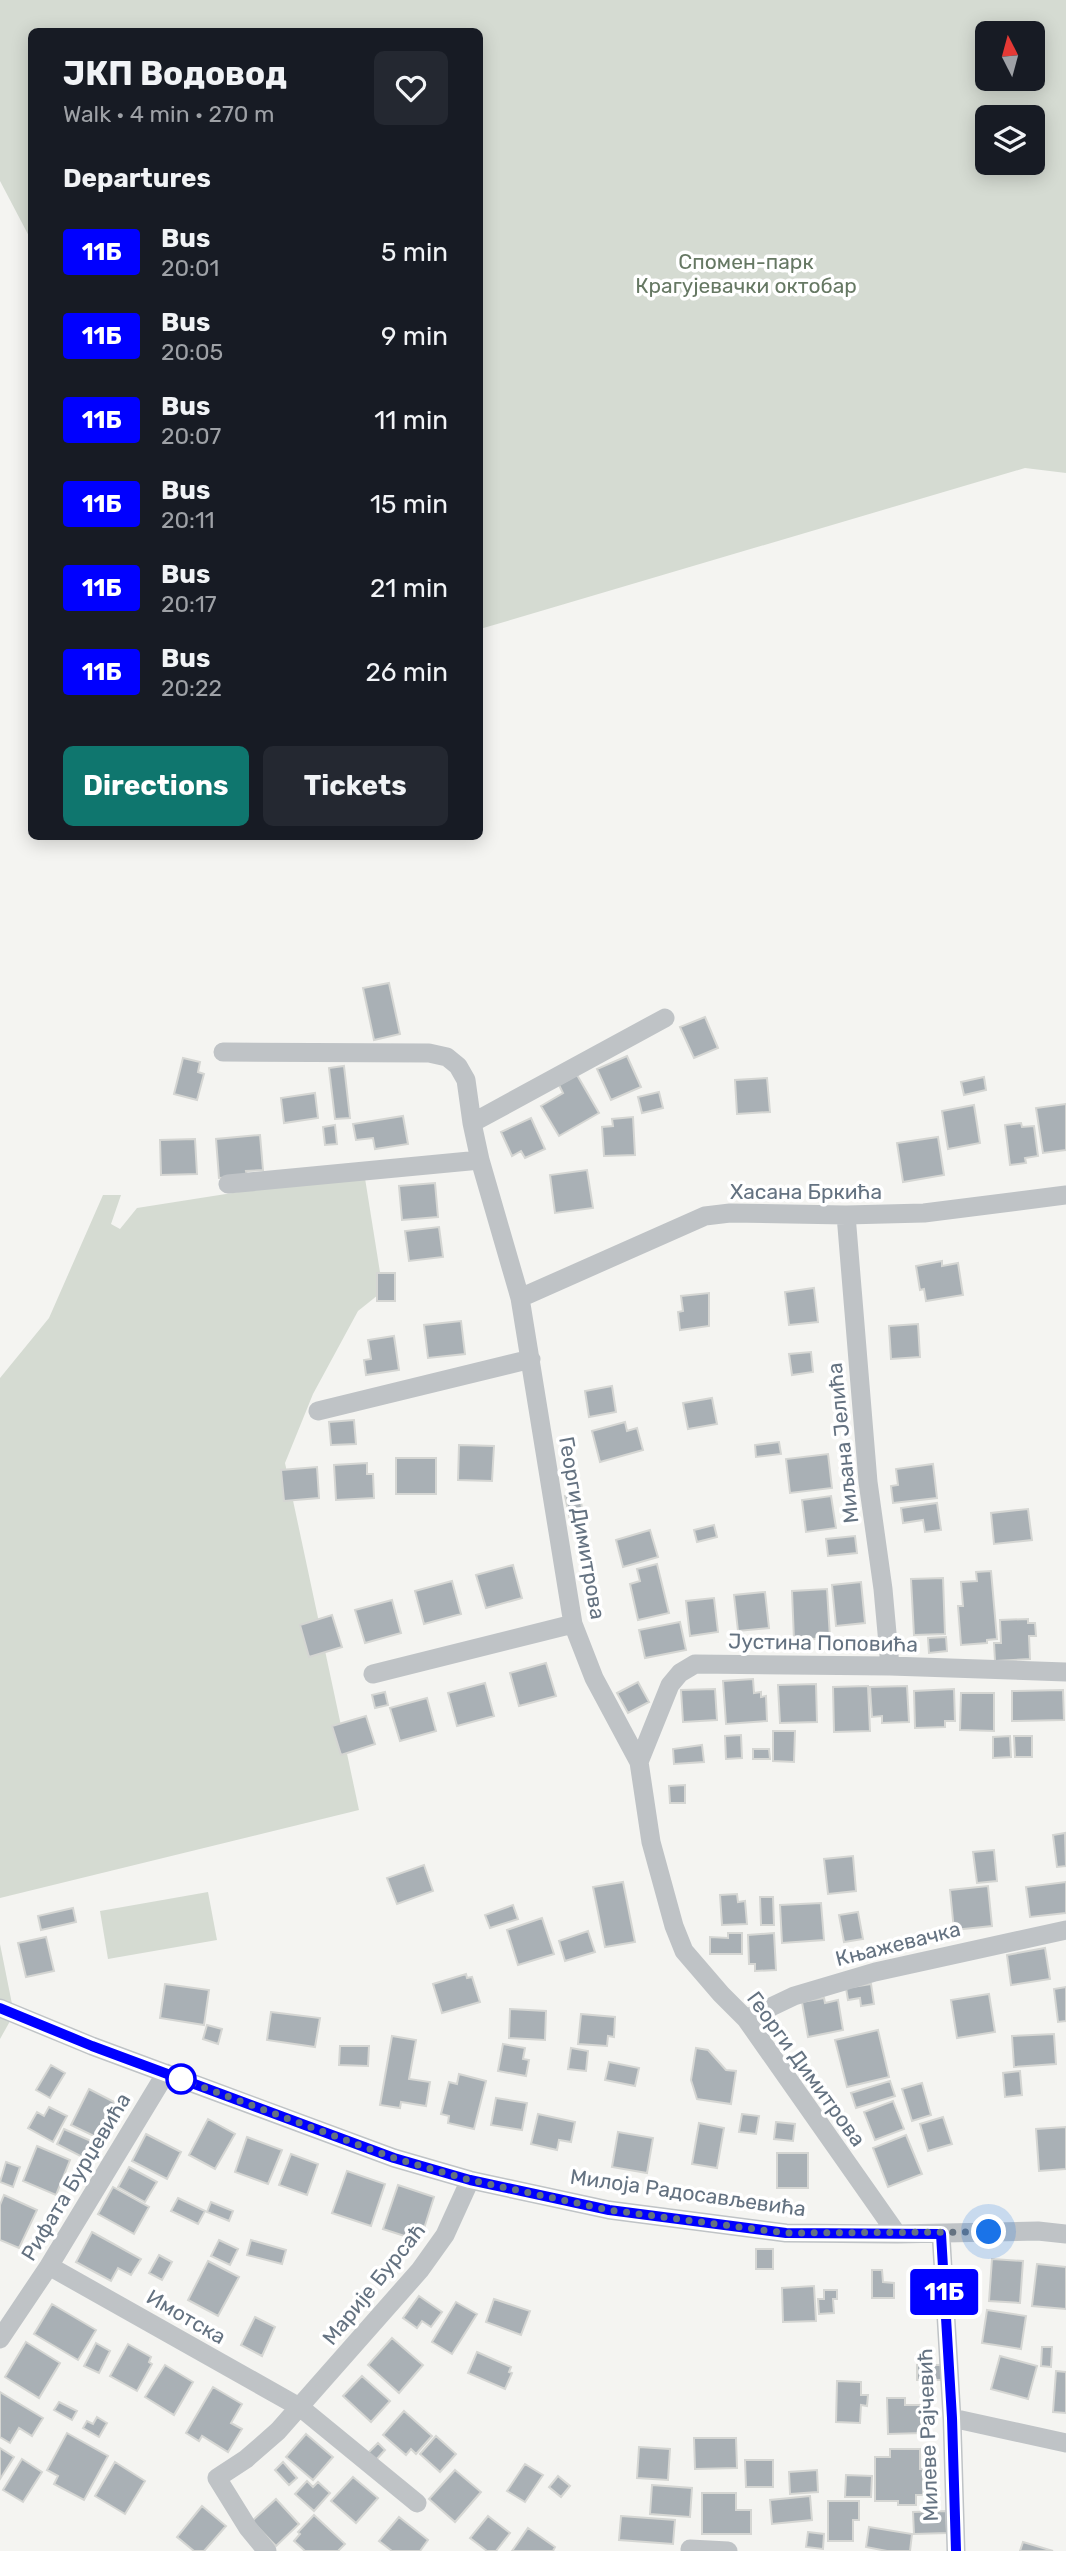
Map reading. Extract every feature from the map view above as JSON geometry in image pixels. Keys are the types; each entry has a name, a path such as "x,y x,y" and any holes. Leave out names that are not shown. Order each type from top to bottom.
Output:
{"street":[{"path":"472,1123 665,1018"},
{"name":"Георги Димитрова","path":"223,1052 429,1053 447,1057 458,1066 466,1080 481,1160 520,1298 573,1623 594,1678 639,1762 651,1842 674,1926 684,1951 746,2019 897,2234"},
{"path":"228,1184 481,1160"},
{"name":"Хасана Бркића","path":"520,1298 705,1216 742,1213 924,1213 1066,1195"},
{"name":"Миљана Јелића","path":"846,1215 868,1482 883,1589 890,1666"},
{"path":"318,1411 531,1359"},
{"path":"373,1674 573,1623"},
{"name":"Јустина Поповића","path":"639,1762 670,1685 680,1673 695,1664 890,1666 1066,1672"},
{"name":"Књажевачка","path":"746,2019 794,1996 875,1972 1066,1930"},
{"name":"Милоја Радосављевића","path":"0,2008 55,2032 394,2158 470,2180 609,2210 786,2233 941,2234 1038,2231 1066,2234"},
{"name":"Рифата Бурџевића","path":"0,2339 49,2266 166,2073"},
{"name":"Марије Бурсаћ","path":"267,2551 248,2528 217,2478 246,2459 300,2408 420,2270 445,2235 470,2180"},
{"name":"Милеве Рајчевић","path":"941,2234 952,2418 956,2551"},
{"name":"Имотска","path":"49,2266 300,2408"},
{"path":"300,2408 417,2503"},
{"path":"952,2418 1066,2443"},
{"path":"690,2549 728,2551"}],"green space":[{"name":"Спомен-парк Крагујевачки октобар","path":"0,0 1066,0 1066,473 1025,468 483,628 483,28 28,28 28,234 0,181"},
{"path":"364,1172 383,1291 358,1311 313,1394 285,1463 359,1810 0,1898 0,1378 49,1318 103,1195 121,1195 111,1224 120,1229 137,1208"},
{"path":"208,1892 217,1940 108,1959 100,1911"},
{"path":"0,1944 14,2014 0,2039"}],"building":[{"path":"389,983 400,1034 374,1040 363,988"},
{"path":"705,1017 718,1048 694,1058 680,1027"},
{"path":"627,1056 641,1087 611,1100 597,1069"},
{"path":"183,1058 200,1062 198,1072 204,1074 197,1100 174,1094"},
{"path":"344,1066 350,1118 335,1119 329,1068"},
{"path":"577,1075 599,1113 559,1136 541,1106 563,1093 559,1085"},
{"path":"984,1077 986,1090 964,1095 961,1082"},
{"path":"767,1078 770,1112 737,1114 735,1080"},
{"path":"659,1092 663,1108 642,1113 638,1097"},
{"path":"315,1093 318,1118 284,1123 281,1098"},
{"path":"1066,1104 1066,1150 1043,1153 1036,1108"},
{"path":"974,1105 980,1143 948,1149 942,1111"},
{"path":"403,1116 408,1144 375,1149 373,1138 356,1140 353,1124"},
{"path":"633,1117 635,1155 604,1156 602,1127 613,1126 612,1119"},
{"path":"531,1118 545,1149 525,1158 521,1151 512,1156 501,1132"},
{"path":"1021,1123 1022,1127 1034,1126 1038,1156 1025,1158 1026,1163 1010,1165 1005,1125"},
{"path":"335,1125 337,1144 325,1145 323,1127"},
{"path":"260,1135 263,1170 246,1171 247,1176 219,1178 216,1139"},
{"path":"938,1137 944,1175 903,1182 897,1143"},
{"path":"195,1139 197,1174 161,1175 160,1140"},
{"path":"587,1170 593,1208 555,1213 550,1175"},
{"path":"435,1183 438,1217 402,1220 399,1186"},
{"path":"439,1227 443,1257 409,1261 405,1231"},
{"path":"942,1261 942,1266 958,1263 963,1295 926,1301 924,1289 920,1290 916,1266"},
{"path":"377,1273 395,1273 395,1301 377,1301"},
{"path":"814,1288 818,1322 789,1325 785,1292"},
{"path":"709,1293 709,1326 680,1330 678,1312 683,1311 681,1296"},
{"path":"461,1321 465,1354 428,1358 424,1325"},
{"path":"918,1324 920,1357 891,1359 889,1326"},
{"path":"394,1336 399,1370 366,1375 364,1360 371,1359 368,1340"},
{"path":"811,1352 813,1372 792,1375 789,1354"},
{"path":"612,1386 616,1412 589,1417 585,1391"},
{"path":"712,1398 717,1424 688,1429 683,1403"},
{"path":"354,1420 356,1444 331,1445 329,1422"},
{"path":"625,1422 627,1431 637,1428 643,1450 600,1462 592,1431"},
{"path":"779,1442 781,1454 756,1457 755,1445"},
{"path":"459,1445 494,1446 492,1481 458,1480"},
{"path":"828,1454 832,1488 790,1493 786,1459"},
{"path":"396,1458 436,1458 436,1494 396,1494"},
{"path":"367,1463 367,1474 373,1474 374,1498 336,1500 334,1465"},
{"path":"933,1464 937,1498 893,1503 891,1486 898,1485 896,1469"},
{"path":"317,1467 319,1498 284,1501 281,1470"},
{"path":"579,1493 585,1522 571,1524 565,1496"},
{"path":"831,1496 836,1528 806,1532 802,1500"},
{"path":"937,1503 941,1530 925,1532 923,1520 903,1523 901,1508"},
{"path":"1028,1509 1032,1540 994,1544 991,1513"},
{"path":"714,1525 717,1537 697,1542 694,1530"},
{"path":"650,1530 658,1557 623,1567 616,1540"},
{"path":"855,1536 857,1553 828,1556 826,1539"},
{"path":"657,1564 669,1613 638,1620 630,1584 640,1581 637,1569"},
{"path":"513,1565 522,1598 486,1608 476,1575"},
{"path":"991,1571 997,1639 987,1640 987,1643 961,1645 958,1606 963,1606 961,1582 977,1581 976,1572"},
{"path":"943,1578 945,1634 914,1635 911,1579"},
{"path":"452,1581 461,1614 424,1624 415,1591"},
{"path":"861,1582 865,1623 836,1626 832,1585"},
{"path":"827,1589 830,1638 794,1640 792,1591"},
{"path":"765,1592 769,1628 738,1631 734,1595"},
{"path":"714,1598 718,1632 690,1636 686,1601"},
{"path":"392,1600 401,1633 365,1643 355,1610"},
{"path":"332,1615 342,1647 309,1657 300,1625"},
{"path":"1028,1619 1028,1623 1035,1623 1036,1636 1029,1636 1030,1659 995,1661 994,1643 1001,1643 1000,1620"},
{"path":"680,1622 686,1650 645,1658 639,1630"},
{"path":"946,1637 947,1651 929,1653 928,1638"},
{"path":"546,1663 556,1696 519,1706 510,1673"},
{"path":"753,1679 754,1693 761,1692 761,1697 766,1696 767,1721 726,1724 723,1681"},
{"path":"638,1682 649,1702 628,1713 617,1693"},
{"path":"485,1683 494,1716 457,1726 448,1693"},
{"path":"816,1684 817,1722 780,1723 778,1685"},
{"path":"868,1686 870,1731 834,1732 833,1687"},
{"path":"907,1686 909,1722 882,1723 882,1716 872,1717 870,1687"},
{"path":"715,1689 717,1720 683,1722 681,1690"},
{"path":"954,1689 955,1721 945,1721 945,1727 915,1728 914,1691"},
{"path":"1063,1690 1064,1720 1012,1721 1012,1691"},
{"path":"385,1692 388,1705 375,1708 372,1695"},
{"path":"961,1693 994,1693 994,1731 960,1730"},
{"path":"427,1698 436,1731 400,1741 390,1708"},
{"path":"366,1716 375,1744 341,1755 332,1726"},
{"path":"773,1731 795,1731 794,1762 773,1761"},
{"path":"741,1735 742,1758 726,1759 725,1736"},
{"path":"1010,1736 1011,1757 993,1758 993,1737"},
{"path":"1014,1736 1032,1736 1032,1757 1015,1757"},
{"path":"702,1745 704,1762 674,1764 673,1749"},
{"path":"753,1749 769,1749 770,1759 753,1759"},
{"path":"685,1785 685,1803 670,1803 669,1786"},
{"path":"1065,1833 1066,1866 1057,1867 1053,1835"},
{"path":"994,1850 997,1881 977,1883 973,1852"},
{"path":"853,1856 856,1891 828,1894 824,1859"},
{"path":"424,1865 433,1891 397,1904 387,1878"},
{"path":"623,1882 635,1942 605,1947 593,1887"},
{"path":"1066,1882 1066,1913 1030,1917 1026,1887"},
{"path":"988,1886 992,1926 954,1930 950,1890"},
{"path":"737,1894 738,1902 745,1901 747,1924 722,1925 720,1895"},
{"path":"760,1897 773,1897 774,1925 761,1925"},
{"path":"821,1903 824,1940 782,1943 780,1905"},
{"path":"513,1905 518,1919 490,1928 485,1915"},
{"path":"73,1908 76,1922 41,1930 38,1916"},
{"path":"858,1912 863,1939 844,1942 839,1915"},
{"path":"542,1918 554,1954 518,1965 507,1930"},
{"path":"588,1931 595,1952 565,1961 559,1941"},
{"path":"728,1933 742,1933 742,1954 710,1954 710,1937 728,1938"},
{"path":"774,1933 776,1970 755,1971 755,1964 749,1964 748,1935"},
{"path":"46,1937 54,1971 26,1977 18,1943"},
{"path":"1045,1948 1050,1979 1011,1985 1007,1955"},
{"path":"466,1974 467,1978 472,1977 480,2002 442,2013 433,1984"},
{"path":"165,1984 209,1990 204,2025 160,2018"},
{"path":"871,1984 874,2004 861,2006 860,1998 848,2000 846,1988"},
{"path":"1066,1987 1066,2021 1058,2022 1054,1989"},
{"path":"989,1994 995,2032 957,2038 951,2000"},
{"path":"824,1998 825,2003 838,2000 843,2030 808,2037 802,2002"},
{"path":"510,2009 546,2011 545,2040 509,2038"},
{"path":"271,2012 320,2018 315,2047 267,2040"},
{"path":"581,2014 615,2017 614,2037 608,2036 607,2046 578,2044"},
{"path":"207,2025 222,2029 218,2044 203,2039"},
{"path":"878,2030 889,2077 847,2087 835,2040"},
{"path":"1054,2034 1056,2064 1014,2067 1012,2036"},
{"path":"392,2036 416,2040 409,2079 430,2082 426,2106 401,2102 400,2108 380,2105"},
{"path":"503,2044 525,2048 523,2059 529,2060 526,2076 498,2071"},
{"path":"340,2046 369,2046 368,2066 339,2065"},
{"path":"571,2048 588,2051 586,2071 568,2069"},
{"path":"696,2048 708,2050 726,2070 736,2071 731,2104 697,2099 691,2080"},
{"path":"609,2062 639,2068 635,2086 605,2080"},
{"path":"51,2065 65,2073 50,2098 36,2090"},
{"path":"1020,2071 1022,2095 1005,2097 1003,2073"},
{"path":"459,2074 486,2081 474,2129 448,2123 449,2116 441,2114 449,2082 457,2084"},
{"path":"890,2081 895,2096 856,2108 851,2093"},
{"path":"922,2083 931,2115 912,2121 902,2089"},
{"path":"89,2089 116,2103 98,2138 71,2125"},
{"path":"496,2098 527,2103 522,2130 491,2125"},
{"path":"893,2101 904,2129 875,2140 864,2112"},
{"path":"49,2107 67,2116 53,2142 28,2128 37,2112 44,2116"},
{"path":"538,2114 575,2122 571,2142 559,2140 557,2150 531,2144"},
{"path":"742,2114 759,2116 756,2134 739,2132"},
{"path":"943,2117 952,2144 928,2151 920,2124"},
{"path":"208,2119 235,2134 215,2169 189,2155"},
{"path":"776,2122 795,2124 793,2141 774,2139"},
{"path":"699,2123 724,2128 717,2168 692,2164"},
{"path":"1066,2127 1066,2169 1039,2171 1036,2129"},
{"path":"64,2129 100,2145 92,2162 57,2144"},
{"path":"618,2132 653,2138 647,2173 612,2167"},
{"path":"146,2134 181,2152 167,2179 132,2161"},
{"path":"906,2135 922,2174 888,2187 873,2148"},
{"path":"247,2137 282,2150 268,2184 235,2172"},
{"path":"37,2146 70,2160 56,2195 23,2181"},
{"path":"777,2153 808,2153 808,2188 777,2188"},
{"path":"291,2154 318,2164 307,2195 279,2185"},
{"path":"6,2162 20,2167 13,2187 0,2182"},
{"path":"129,2167 157,2182 145,2202 118,2187"},
{"path":"347,2171 385,2184 371,2226 332,2213"},
{"path":"398,2185 434,2197 420,2241 383,2229"},
{"path":"113,2187 149,2207 134,2234 98,2214"},
{"path":"4,2195 37,2210 19,2248 0,2240 0,2205"},
{"path":"178,2198 205,2211 198,2224 171,2211"},
{"path":"211,2202 233,2211 229,2221 207,2212"},
{"path":"92,2232 141,2259 131,2275 118,2268 111,2281 76,2262"},
{"path":"219,2240 238,2249 230,2265 211,2256"},
{"path":"251,2240 286,2250 282,2264 247,2255"},
{"path":"756,2249 773,2249 773,2269 756,2269"},
{"path":"159,2255 172,2262 162,2280 149,2273"},
{"path":"992,2259 1023,2261 1020,2303 989,2301"},
{"path":"208,2261 239,2277 218,2316 188,2300"},
{"path":"1037,2264 1066,2267 1066,2309 1032,2306"},
{"path":"872,2270 882,2270 883,2282 894,2283 894,2298 872,2298"},
{"path":"814,2286 816,2321 783,2322 782,2288"},
{"path":"968,2289 981,2290 979,2309 967,2308"},
{"path":"824,2290 837,2290 837,2299 833,2299 834,2313 819,2314 818,2299 824,2299"},
{"path":"419,2296 442,2312 431,2327 422,2321 417,2328 403,2318"},
{"path":"494,2299 530,2311 521,2335 486,2322"},
{"path":"456,2302 477,2314 452,2354 432,2342"},
{"path":"52,2304 96,2330 78,2360 34,2334"},
{"path":"987,2310 1026,2316 1021,2349 982,2343"},
{"path":"255,2317 275,2327 262,2356 241,2345"},
{"path":"392,2338 423,2365 399,2393 368,2365"},
{"path":"26,2342 60,2363 39,2398 5,2377"},
{"path":"96,2343 110,2351 99,2373 84,2366"},
{"path":"128,2344 151,2357 149,2362 152,2364 137,2391 110,2376"},
{"path":"1042,2347 1052,2347 1051,2367 1041,2366"},
{"path":"477,2352 511,2367 509,2372 512,2373 505,2389 468,2373"},
{"path":"1000,2356 1037,2366 1028,2399 991,2389"},
{"path":"165,2365 193,2382 174,2415 145,2397"},
{"path":"917,2365 942,2365 942,2380 917,2380"},
{"path":"1056,2371 1066,2372 1066,2413 1053,2412"},
{"path":"362,2376 390,2401 371,2422 343,2396"},
{"path":"837,2381 861,2382 861,2395 868,2395 867,2406 861,2405 860,2423 836,2422"},
{"path":"213,2387 242,2404 231,2423 242,2429 228,2452 202,2436 199,2441 186,2433"},
{"path":"0,2392 43,2418 32,2436 19,2428 10,2443 0,2437"},
{"path":"887,2398 905,2398 905,2405 925,2405 923,2433 888,2434"},
{"path":"59,2402 77,2411 72,2420 54,2410"},
{"path":"404,2411 432,2436 416,2454 411,2449 406,2455 383,2435"},
{"path":"97,2417 107,2423 99,2437 83,2428 87,2421 93,2424"},
{"path":"67,2433 108,2456 84,2500 54,2484 58,2476 47,2470"},
{"path":"306,2434 333,2457 313,2480 286,2457"},
{"path":"436,2436 456,2454 440,2472 420,2454"},
{"path":"694,2438 736,2438 737,2468 695,2469"},
{"path":"378,2443 385,2450 375,2461 367,2454"},
{"path":"639,2447 670,2449 668,2480 637,2478"},
{"path":"0,2448 14,2457 0,2479"},
{"path":"890,2449 920,2449 923,2495 916,2495 916,2505 898,2505 898,2501 875,2501 875,2457 890,2457"},
{"path":"22,2459 42,2472 23,2502 3,2490"},
{"path":"745,2460 773,2460 773,2487 746,2487"},
{"path":"115,2462 145,2481 125,2514 95,2496"},
{"path":"283,2462 297,2478 289,2485 275,2470"},
{"path":"525,2464 543,2475 525,2502 507,2491"},
{"path":"455,2470 481,2492 455,2522 429,2499"},
{"path":"817,2470 818,2492 790,2494 789,2472"},
{"path":"846,2475 872,2476 871,2497 845,2497"},
{"path":"558,2476 570,2486 561,2497 549,2487"},
{"path":"353,2477 378,2498 356,2523 331,2501"},
{"path":"307,2481 313,2487 318,2482 330,2493 314,2511 295,2494"},
{"path":"652,2485 692,2488 690,2517 650,2514"},
{"path":"702,2493 736,2493 736,2510 751,2510 751,2534 702,2534"},
{"path":"810,2496 812,2520 772,2524 770,2500"},
{"path":"276,2499 299,2524 276,2546 252,2521"},
{"path":"828,2501 859,2501 859,2520 853,2520 853,2541 828,2541"},
{"path":"202,2506 226,2526 204,2551 194,2551 177,2537"},
{"path":"946,2511 947,2533 914,2534 913,2512"},
{"path":"314,2515 345,2544 338,2551 305,2551 294,2541 300,2534 298,2532"},
{"path":"488,2516 510,2533 496,2551 487,2551 470,2538"},
{"path":"621,2516 675,2520 673,2544 619,2540"},
{"path":"399,2517 428,2540 420,2551 392,2551 379,2541"},
{"path":"869,2527 912,2534 910,2551 866,2547"},
{"path":"528,2528 555,2547 553,2551 512,2551"},
{"path":"808,2532 824,2534 823,2549 806,2547"},
{"path":"1023,2542 1053,2551 1020,2551"}],"bus line":[{"name":"11Б","path":"0,2008 55,2032 394,2158 470,2180 609,2210 786,2233 941,2234 952,2418 956,2551"}],"route":[{"path":"181,2079 394,2158 470,2180 609,2210 786,2233 989,2232"}]}
